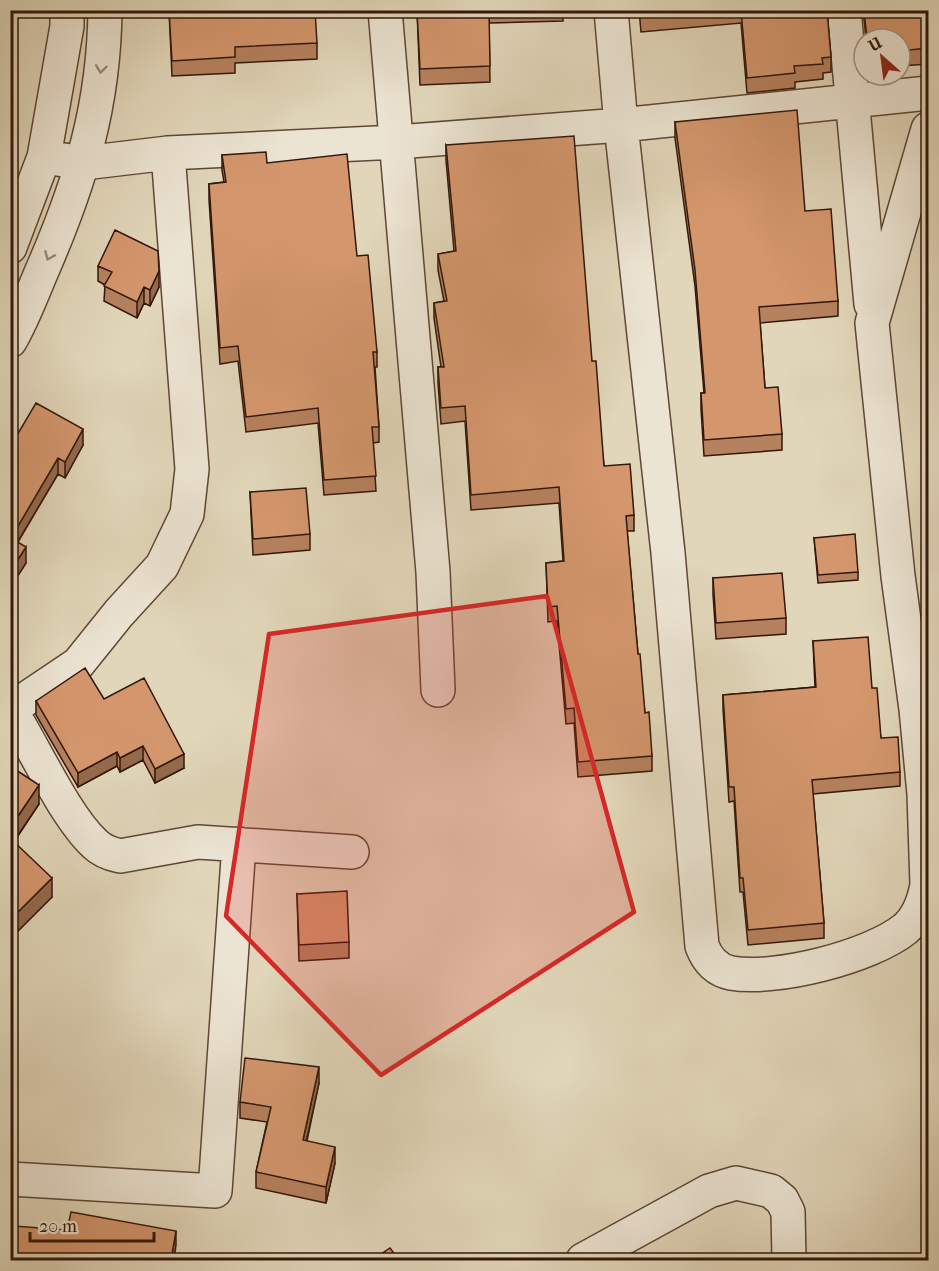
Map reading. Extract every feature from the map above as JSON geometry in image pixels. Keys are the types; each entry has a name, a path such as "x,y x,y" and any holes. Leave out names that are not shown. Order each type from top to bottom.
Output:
{"street":[{"path":"10,247 44,157 67,26 67,10"},
{"path":"10,341 64,219 84,163 98,97 105,42 105,10"},
{"path":"384,10 434,572 438,690"},
{"path":"611,10 621,126 668,553 702,946 712,964 729,973 768,974 811,968 886,941 906,928 919,912 925,899 927,885 923,783 872,323 844,10"},
{"path":"44,157 84,163 168,153 397,142 621,126 928,93"},
{"path":"872,323 928,129"},
{"path":"168,153 192,469 186,514 162,566 119,613 78,664 11,709 76,822 96,845 103,849 120,856 198,842 352,852"},
{"path":"10,1179 215,1191 239,844"},
{"path":"594,1257 709,1191 736,1183 771,1191 782,1200 788,1212 789,1260"}],"highlighted area":[{"path":"547,596 634,912 381,1075 226,916 269,634"}],"building":[{"path":"169,10 315,10 317,43 235,47 235,57 172,61"},
{"path":"417,10 489,10 490,66 420,69"},
{"path":"641,10 714,10 641,16"},
{"path":"741,10 827,10 831,57 822,58 823,64 794,66 795,73 747,78"},
{"path":"864,10 928,10 928,48 912,50 912,27 866,27"},
{"path":"797,110 805,211 831,209 838,301 759,307 765,388 778,387 782,434 704,440 701,393 705,393 695,270 675,122"},
{"path":"574,136 592,361 596,361 604,466 630,464 634,515 626,516 638,654 640,654 645,713 649,712 652,756 578,762 574,708 566,709 557,606 548,607 546,563 564,561 559,487 471,495 465,406 441,408 438,367 444,367 434,303 447,301 438,254 456,251 446,145"},
{"path":"266,152 267,163 347,154 357,256 368,255 377,352 373,352 379,427 372,427 376,476 324,480 318,408 246,417 238,346 220,348 209,184 226,182 222,155"},
{"path":"115,230 158,251 159,271 150,290 144,287 137,302 104,286 112,272 98,266"},
{"path":"36,403 83,429 65,462 58,458 11,538 26,547 10,572 10,447"},
{"path":"306,488 310,534 253,539 250,492"},
{"path":"855,534 858,572 818,575 814,538"},
{"path":"782,573 786,618 716,623 713,578"},
{"path":"868,637 872,688 877,688 881,738 898,737 900,772 812,780 824,923 748,930 743,878 740,878 734,787 729,787 723,695 816,687 813,641"},
{"path":"85,668 104,699 144,678 184,754 155,769 143,746 120,758 117,752 78,773 36,701"},
{"path":"10,766 39,785 10,828"},
{"path":"10,838 52,878 13,917 10,914"},
{"path":"347,891 349,942 299,945 297,894"},
{"path":"245,1058 319,1067 303,1140 335,1147 326,1187 256,1172 271,1107 240,1102"},
{"path":"71,1212 176,1231 171,1260 11,1260 14,1226 67,1230"},
{"path":"390,1248 399,1260 372,1260"}]}
